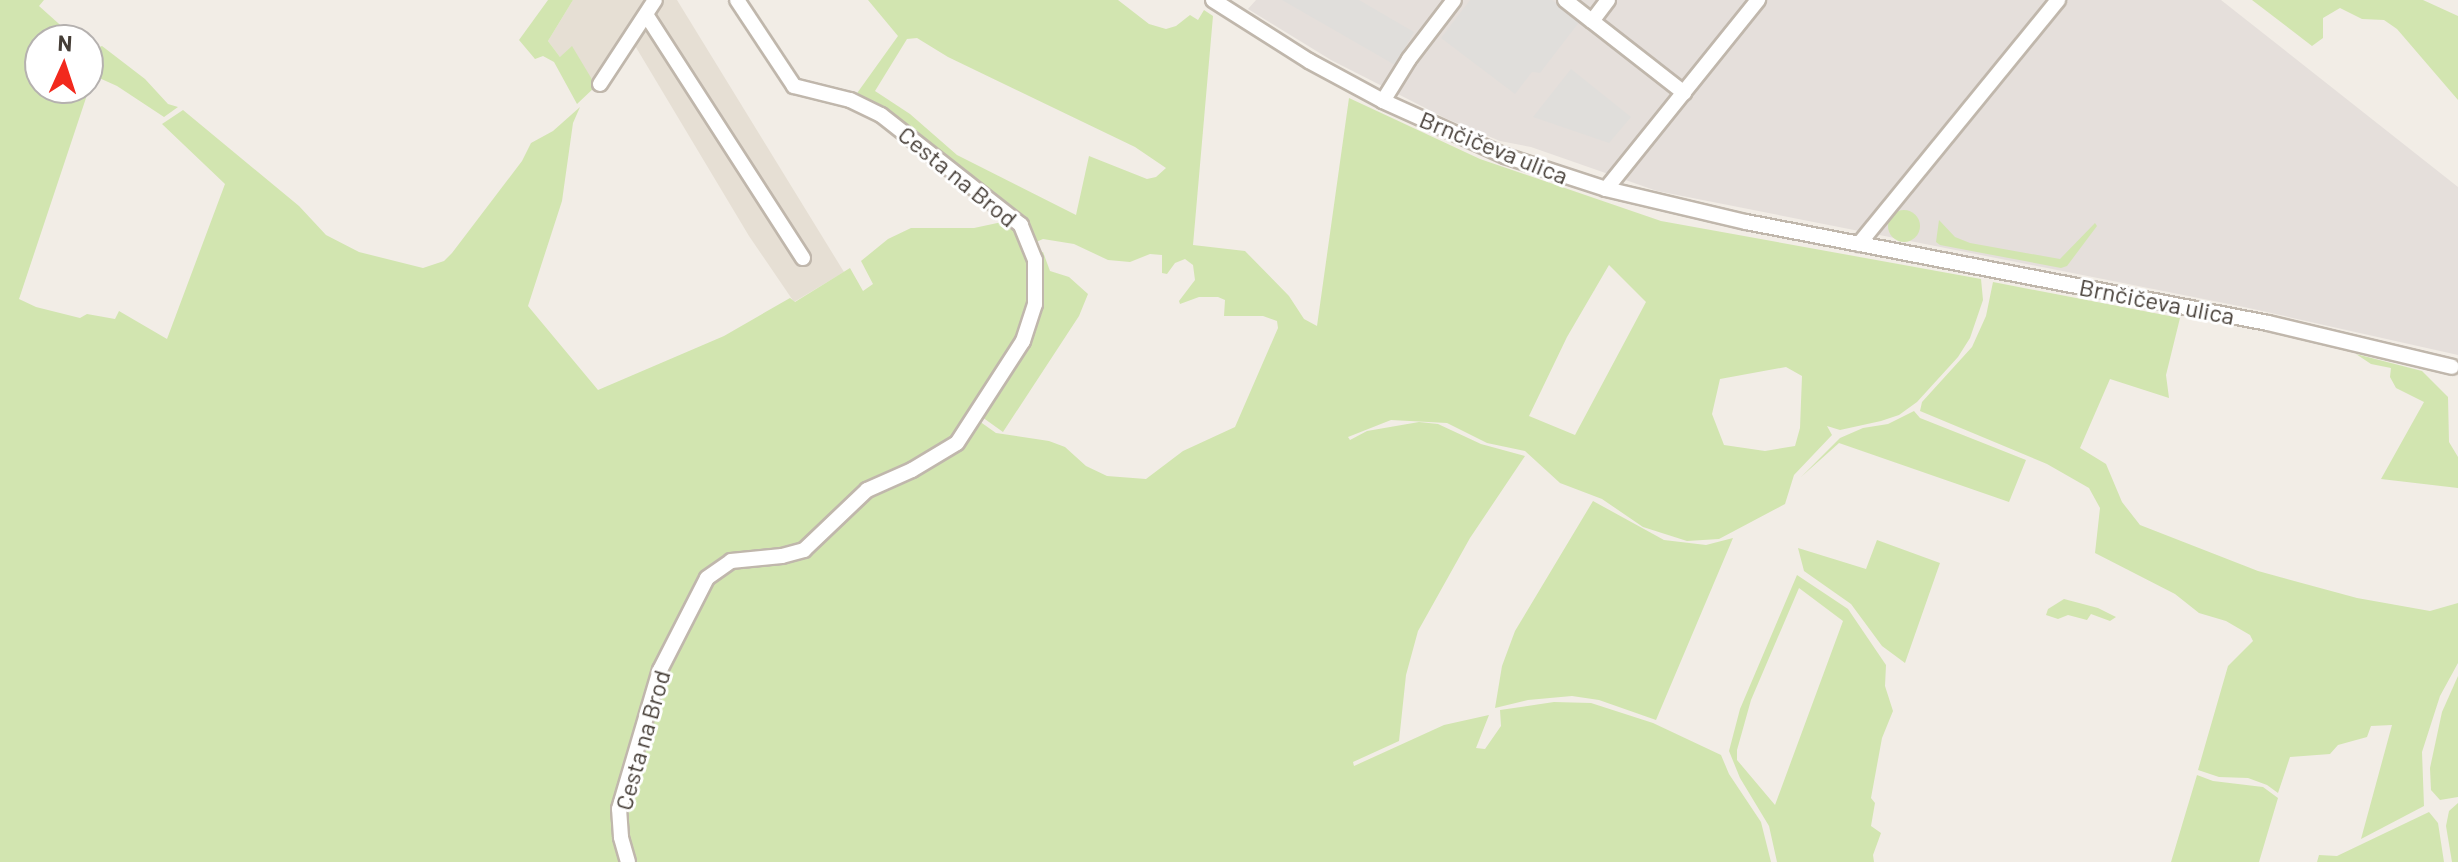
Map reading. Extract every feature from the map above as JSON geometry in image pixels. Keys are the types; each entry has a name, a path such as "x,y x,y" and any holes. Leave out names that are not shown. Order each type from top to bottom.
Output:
{"street":[{"path":"600,84 655,0"},
{"name":"Cesta na Brod","path":"628,862 621,837 619,809 660,670 707,578 731,561 782,556 804,550 867,490 912,470 957,443 1023,341 1035,304 1035,260 1021,225 881,115 850,100 794,86 737,0"},
{"name":"Brnčičeva ulica","path":"1213,0 1309,61 1383,101 1505,156 1606,189 1859,244 2268,323 2452,367"},
{"path":"1383,101 1409,59 1454,0"},
{"path":"1565,0 1684,93"},
{"path":"1592,21 1608,0"},
{"path":"1606,189 1758,0"},
{"path":"1859,244 2058,0"},
{"path":"647,16 803,258"}],"shaded area":[{"path":"573,0 677,0 844,272 794,302 749,236 634,44 597,91 560,57 548,41"},
{"path":"1256,0 2221,0 2458,187 2458,355 2244,307 1657,191 1531,147 1500,141 1447,119 1331,60 1248,9"},
{"path":"1282,0 1359,0 1414,32 1395,65"},
{"path":"1470,0 1552,0 1580,21 1540,73 1532,72 1515,94 1441,38"},
{"path":"1571,69 1631,117 1609,143 1533,117"}],"green space":[{"path":"0,0 44,0 39,6 59,24 24,24 24,104 84,104 19,299 36,307 80,318 87,314 115,319 119,311 167,339 225,184 162,124 183,110 299,206 326,235 359,252 423,268 444,261 452,253 522,161 531,143 553,131 580,107 573,123 562,201 528,306 598,390 724,336 790,298 795,302 850,268 863,291 873,284 861,261 888,239 911,228 974,228 1002,222 986,206 1015,223 1033,269 1024,332 949,444 861,489 807,544 702,577 617,801 624,862 0,862"},
{"path":"548,0 573,0 548,41 560,57 572,46 596,86 577,104 554,62 543,56 535,59 519,40"},
{"path":"868,0 1118,0 1149,24 1166,29 1176,26 1190,15 1198,20 1204,10 1213,16 1193,245 1245,251 1289,296 1304,319 1317,326 1349,98 1480,159 1661,221 1981,279 1983,300 1970,338 1958,357 1917,402 1899,415 1881,421 1840,430 1827,426 1832,435 1794,475 1785,504 1719,539 1687,541 1643,527 1602,499 1560,483 1525,451 1487,443 1447,423 1391,420 1348,437 1350,440 1367,431 1419,422 1438,424 1481,444 1525,456 1470,538 1418,631 1406,675 1399,741 1353,762 1354,766 1444,725 1489,715 1476,748 1485,749 1501,726 1500,710 1554,702 1591,703 1653,723 1721,755 1729,774 1761,822 1771,862 632,862 622,813 666,662 688,630 704,591 729,565 778,561 979,421 996,433 1049,441 1065,447 1086,466 1107,476 1146,479 1183,451 1235,427 1278,328 1277,321 1263,316 1224,316 1225,300 1218,297 1199,297 1180,304 1179,301 1195,280 1193,265 1185,259 1175,263 1167,274 1162,273 1162,255 1150,254 1130,262 1108,260 1074,244 1043,239 1036,242 1028,225 855,96 898,36","holes":["917,38 948,57 1135,147 1166,168 1156,177 1147,179 1089,156 1076,215 957,155 910,114 875,91 907,39","1609,265 1646,302 1575,435 1529,416 1567,337","1786,367 1802,376 1800,428 1795,446 1765,451 1724,445 1712,414 1720,379"]},
{"path":"2252,0 2423,0 2458,16 2458,100 2397,29 2384,20 2362,19 2340,8 2323,18 2323,38 2312,46"},
{"path":"104,48 145,79 168,104 178,107 164,117 104,80"},
{"path":"1904,210 1915,215 1920,226 1915,237 1904,242 1893,237 1888,226 1893,215"},
{"path":"1939,220 1955,237 1970,243 2060,259 2095,223 2097,226 2067,266 2061,268 1940,245 1936,242"},
{"path":"1043,252 1050,271 1069,277 1088,294 1079,316 1003,432 982,417 1021,353 1037,253"},
{"path":"1993,282 2180,318 2166,375 2169,398 2110,379 2080,448 2106,464 2122,502 2140,525 2258,571 2357,598 2430,611 2458,603 2458,663 2440,696 2422,752 2424,806 2361,839 2392,725 2371,726 2367,737 2338,745 2330,754 2290,757 2278,793 2248,778 2219,777 2198,770 2228,666 2253,641 2250,635 2226,621 2199,613 2175,594 2095,553 2100,508 2089,488 2047,464 1920,411 1922,402 1972,347 1986,316"},
{"path":"2356,354 2422,371 2448,397 2449,442 2458,457 2458,488 2381,479 2424,402 2396,388 2390,377 2391,368 2371,364"},
{"path":"1914,411 1920,418 2026,460 2009,502 1839,443 1801,477 1840,438 1863,428 1888,424"},
{"path":"1593,501 1664,540 1706,545 1733,538 1656,720 1599,700 1572,696 1528,700 1495,708 1502,666 1515,631"},
{"path":"1877,540 1940,563 1905,663 1882,646 1851,604 1804,571 1798,548 1866,569"},
{"path":"1797,575 1848,609 1886,665 1885,686 1893,711 1882,738 1871,798 1875,803 1871,826 1881,833 1873,855 1874,862 1777,862 1769,826 1740,778 1729,751 1740,709","holes":["1799,588 1843,621 1775,805 1737,760 1751,700"]},
{"path":"2064,599 2098,608 2116,617 2110,621 2091,614 2087,620 2068,615 2058,619 2046,615 2048,609"},
{"path":"2458,676 2458,797 2440,800 2431,790 2430,768 2442,712"},
{"path":"2197,775 2213,781 2263,787 2278,798 2259,862 2171,862"},
{"path":"2458,803 2458,862 2452,862 2446,826 2449,811"},
{"path":"2429,812 2438,823 2444,862 2317,862 2319,855 2337,856"}]}
